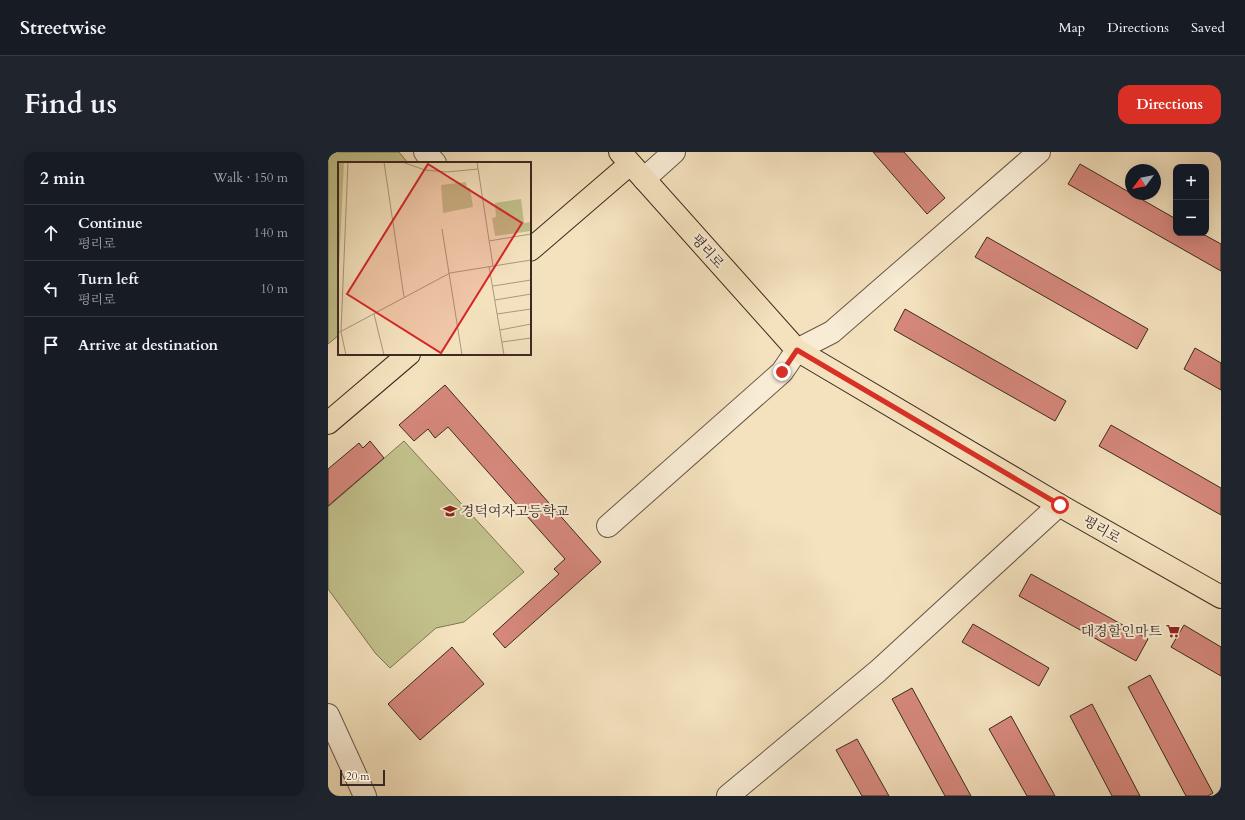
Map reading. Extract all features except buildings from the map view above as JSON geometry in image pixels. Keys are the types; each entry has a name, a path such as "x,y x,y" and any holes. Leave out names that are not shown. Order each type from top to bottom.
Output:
{"main road":[{"path":"531,249 631,165"},
{"name":"평리로","path":"631,165 797,350 1060,505 1221,596"},
{"path":"328,423 408,355"}],"street":[{"path":"425,152 434,162"},
{"path":"631,165 674,152"},
{"path":"608,526 782,372 797,350 832,332 1039,152"},
{"path":"728,796 878,671 1060,505"},
{"path":"328,715 366,796"}],"shaded area":[{"path":"328,152 399,152 407,162 338,162 338,336 328,344"},
{"path":"404,441 524,572 464,622 436,628 390,668 376,654 328,589 328,507"}],"place":[{"name":"경덕여자고등학교","path":"450,511"},
{"name":"대경할인마트","path":"1173,631"}],"route":[{"path":"782,372 797,350 844,380 1060,505"}]}
